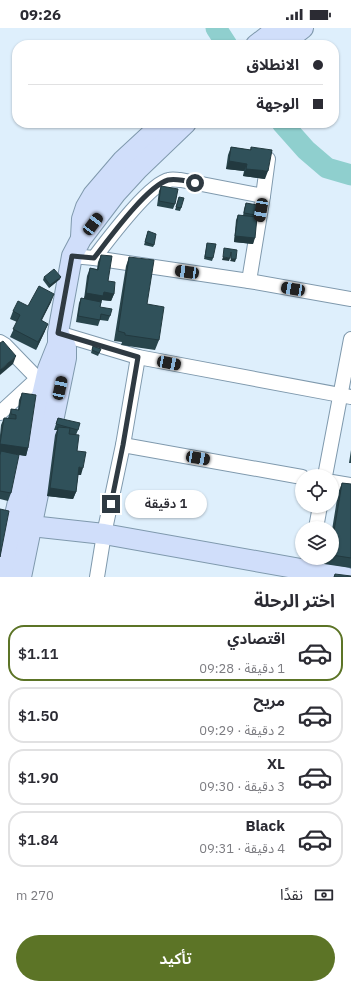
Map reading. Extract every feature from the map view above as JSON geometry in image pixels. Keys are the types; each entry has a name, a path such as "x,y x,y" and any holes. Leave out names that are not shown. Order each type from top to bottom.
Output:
{"street":[{"path":"271,38 303,28"},
{"path":"0,413 42,374 58,344 58,333 82,219 93,194 123,160 158,128"},
{"path":"76,248 116,193 138,169 181,128"},
{"path":"249,281 269,153"},
{"path":"94,258 124,219 158,185 168,180 181,180 263,196"},
{"path":"76,248 94,258 249,281 351,299"},
{"path":"58,333 138,357 345,396"},
{"path":"6,577 23,525 66,358 66,347 58,333"},
{"path":"327,469 345,396 351,339"},
{"path":"0,342 42,374"},
{"path":"97,577 104,534 123,445 138,357"},
{"path":"21,577 23,525 42,374"},
{"path":"123,445 295,476"},
{"path":"339,483 351,485"},
{"path":"23,525 104,534 310,569 345,577"}],"building":[{"path":"231,147 251,150 251,147 272,150 268,171 246,169 247,164 229,161"},
{"path":"161,186 178,189 175,204 159,201"},
{"path":"179,197 184,198 181,208 176,207"},
{"path":"246,203 263,206 261,216 244,213"},
{"path":"238,215 257,217 255,238 235,236"},
{"path":"148,231 156,234 154,245 145,242"},
{"path":"207,243 216,244 213,258 205,257"},
{"path":"224,248 237,250 236,259 231,259 231,252 230,258 223,257"},
{"path":"101,255 112,256 108,281 115,282 114,294 104,292 103,296 86,293 90,268 98,270"},
{"path":"129,257 154,260 147,304 164,307 159,340 125,335 125,333 118,331"},
{"path":"54,269 61,277 50,285 44,277"},
{"path":"39,286 54,294 41,320 48,324 38,342 13,329 20,315 13,311 18,301 28,306"},
{"path":"81,298 101,302 100,307 112,309 110,316 101,314 100,320 78,316"},
{"path":"3,341 16,356 0,370 0,343"},
{"path":"93,346 101,349 99,353 92,350"},
{"path":"22,393 36,395 28,448 0,444 4,418 16,419 16,415 11,414 11,409 19,410"},
{"path":"58,418 80,423 78,430 56,424"},
{"path":"58,427 70,428 69,434 79,435 77,451 86,452 83,468 79,467 76,492 50,488"},
{"path":"1,451 19,455 11,493 0,491"},
{"path":"342,483 351,484 351,558 339,556 339,521 336,521 337,513 339,513"},
{"path":"0,509 9,511 0,557"},
{"path":"335,574 351,576 351,577 334,577"}],"waterway":[{"path":"216,28 224,40"},
{"path":"286,128 306,150 327,168 351,175"}],"route":[{"path":"111,504 138,357 58,333 72,256 94,258 124,219 158,185 168,180 181,180 195,183"}]}
